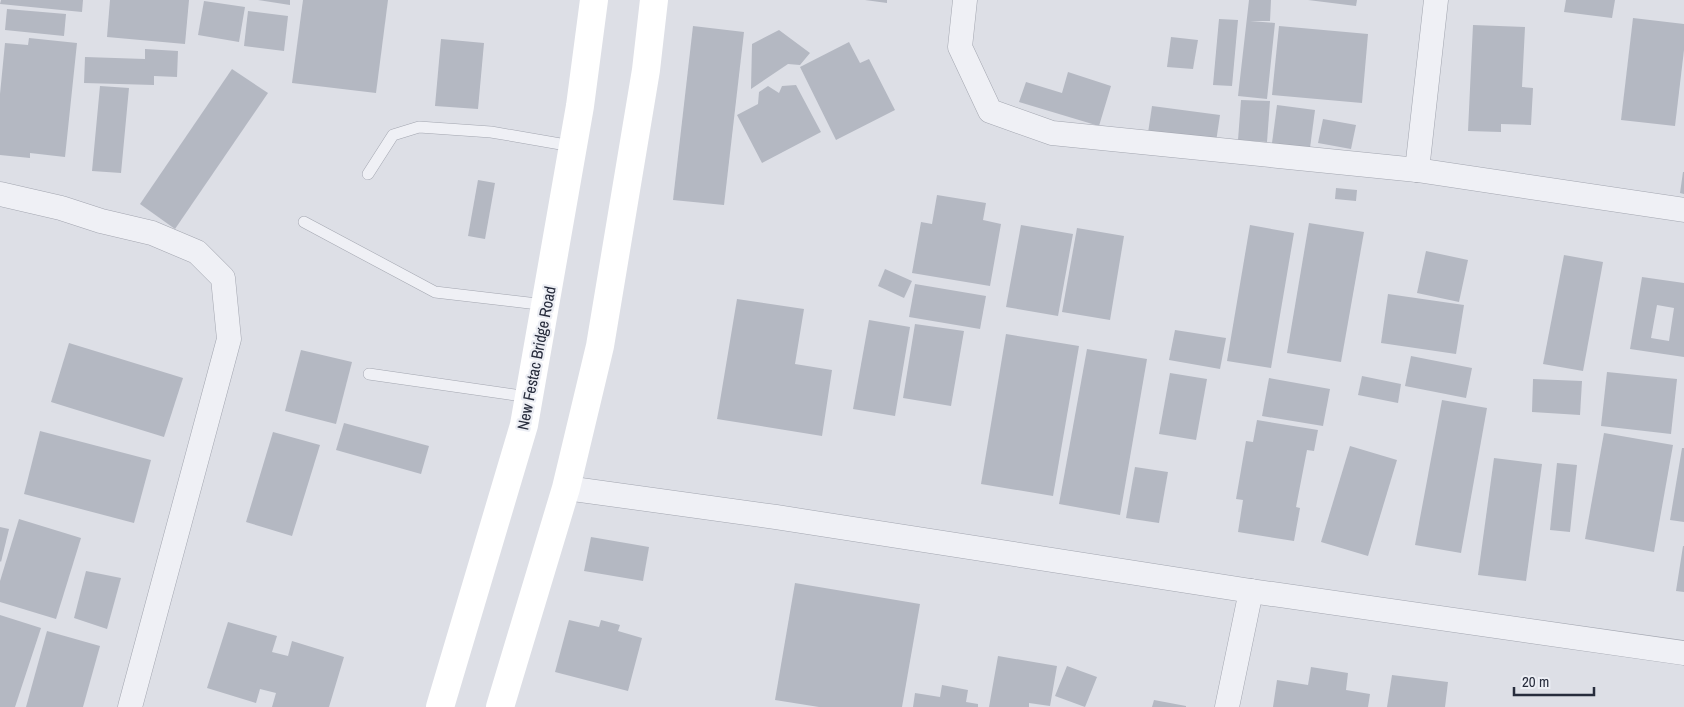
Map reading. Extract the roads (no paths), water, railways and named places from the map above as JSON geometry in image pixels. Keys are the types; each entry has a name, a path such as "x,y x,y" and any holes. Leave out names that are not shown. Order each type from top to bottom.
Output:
{"main road":[{"name":"New Festac Bridge Road","path":"440,707 524,424 580,106 594,0"},
{"path":"500,707 566,488 600,346 646,70 654,0"}],"street":[{"path":"965,0 960,47 990,111 1052,133 1417,170 1684,210"},
{"path":"1417,170 1436,0"},
{"path":"0,194 61,208 101,221 152,233 197,252 223,278 229,339 130,707"},
{"path":"566,488 776,517 1251,591 1684,653"},
{"path":"1227,707 1251,591"}],"lane":[{"path":"368,174 393,135 419,127 491,132 572,146"},
{"path":"304,222 435,292 546,305"},
{"path":"369,374 529,397"}]}
